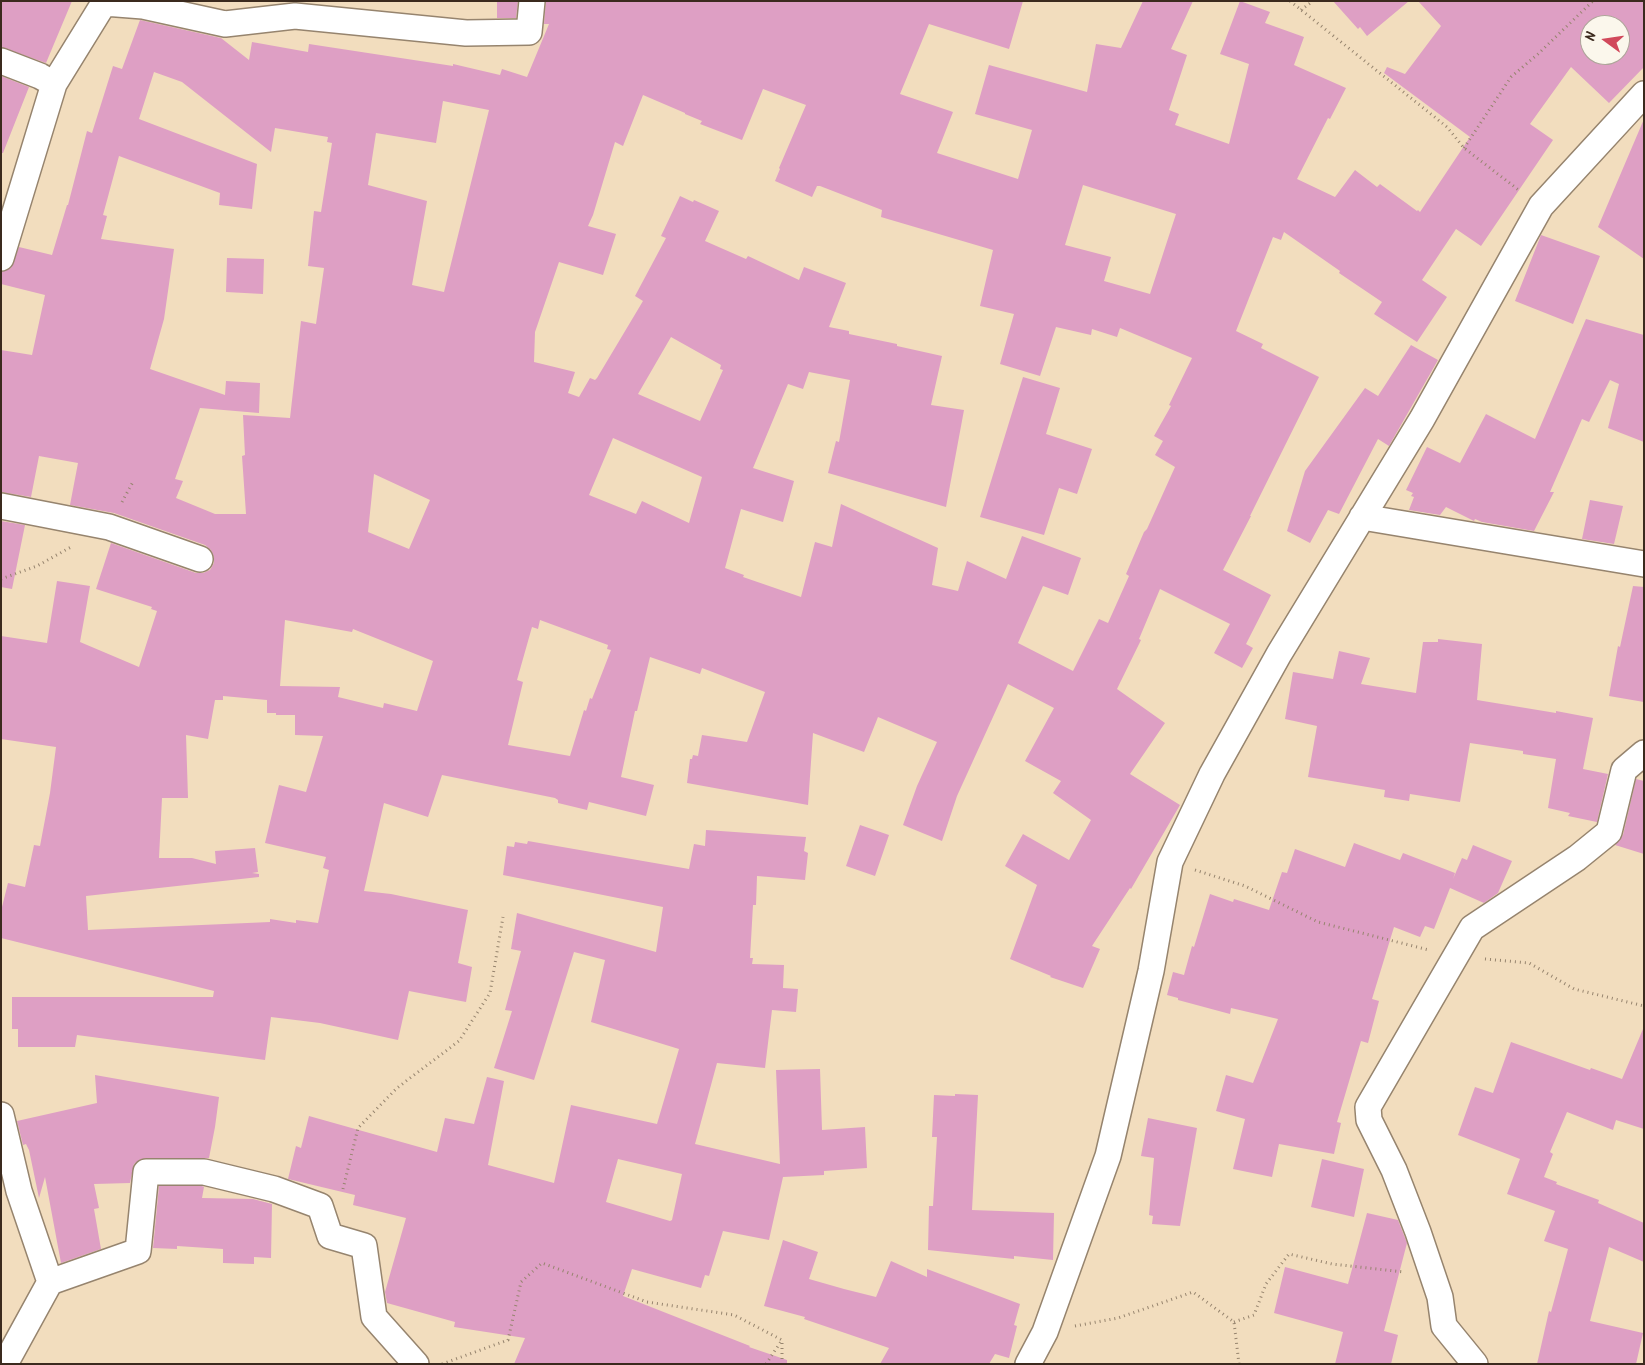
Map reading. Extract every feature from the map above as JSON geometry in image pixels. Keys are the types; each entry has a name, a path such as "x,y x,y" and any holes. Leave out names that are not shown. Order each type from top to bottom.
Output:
{"street":[{"path":"1,258 54,84 104,3 143,6 225,24 295,16 466,33 529,32 532,1"},
{"path":"1,60 40,76 54,84"},
{"path":"1028,1364 1045,1332 1108,1156 1151,971 1170,862 1212,774 1270,671 1422,419 1540,206 1644,94"},
{"path":"1,506 109,527 200,559"},
{"path":"1362,518 1644,564"},
{"path":"1475,1364 1444,1326 1440,1297 1418,1232 1394,1170 1369,1120 1368,1107 1472,928 1577,858 1608,832 1624,770 1644,753"},
{"path":"1,1115 19,1191 50,1282"},
{"path":"5,1364 50,1282 138,1251 146,1172 204,1172 274,1189 320,1206 330,1236 364,1246 374,1318 416,1364"}],"path":[{"path":"1290,1 1447,128 1464,148 1540,206"},
{"path":"1301,10 1313,1"},
{"path":"1464,148 1512,77 1593,1"},
{"path":"1170,862 1246,886 1318,922 1456,956 1529,964 1574,989 1644,1006"},
{"path":"342,1191 358,1128 397,1088 459,1041 490,993 503,917"},
{"path":"1234,1322 1254,1316 1266,1284 1289,1254 1332,1264 1398,1271 1434,1279"},
{"path":"441,1364 508,1340 521,1282 542,1264 647,1302 734,1315 782,1340"},
{"path":"1045,1332 1118,1318 1194,1292 1234,1322 1239,1364"},
{"path":"766,1364 782,1340"},
{"path":"782,1340 782,1364"}],"building":[{"path":"1,1 72,1 46,63 1,47"},
{"path":"497,1 518,1 516,18 497,18"},
{"path":"546,1 1023,1 1009,49 929,24 900,94 953,112 937,153 1018,179 1032,130 975,114 989,65 1087,92 1096,44 1121,48 1143,1 1193,1 1171,49 1187,55 1169,110 1179,114 1175,125 1229,144 1249,64 1220,54 1240,1 1270,12 1265,23 1304,37 1294,65 1346,88 1330,119 1328,118 1297,179 1335,197 1355,170 1377,187 1380,184 1420,212 1470,137 1384,73 1387,67 1405,74 1441,26 1418,1 1644,1 1644,67 1609,103 1571,67 1530,124 1553,140 1481,246 1456,229 1422,280 1447,297 1417,342 1374,314 1382,302 1339,273 1340,271 1284,232 1281,240 1273,237 1236,331 1263,344 1261,348 1319,377 1223,570 1271,595 1246,644 1253,648 1242,668 1214,653 1230,624 1160,589 1139,639 1141,640 1117,689 1165,723 1130,774 1180,805 1131,889 1092,946 1100,949 1083,988 1050,977 1010,959 1037,885 1005,866 1023,834 1069,860 1091,820 1053,793 1061,781 1025,761 1054,708 1008,684 957,796 942,841 903,825 917,786 937,742 878,717 864,752 813,733 808,805 687,783 690,759 692,759 693,755 698,756 702,735 747,742 765,692 702,668 700,674 650,657 637,711 635,711 621,777 654,785 646,816 589,802 587,810 558,803 558,800 555,798 442,775 428,817 384,803 364,891 391,894 468,910 458,963 472,967 466,1002 409,991 398,1040 320,1023 271,1017 265,1060 77,1035 75,1047 18,1047 18,1029 12,1029 12,997 213,997 214,991 1,938 1,911 8,883 25,887 34,845 40,846 56,747 1,739 1,636 47,643 57,581 90,586 80,642 139,667 157,611 151,609 152,607 96,589 111,543 196,573 210,570 214,563 214,557 211,550 205,545 114,513 70,505 78,463 39,456 31,497 1,492 1,350 32,355 45,295 1,284 1,272 11,268 19,247 52,255 68,205 87,131 92,133 113,66 122,69 140,20 221,38 249,60 252,42 308,52 309,44 453,66 453,64 500,75 502,69 527,77 549,24 544,24","holes":["154,72 182,82 271,152 275,128 328,137 327,142 332,143 321,212 314,211 308,266 324,268 316,324 301,321 290,418 243,415 245,455 242,456 246,514 215,514 176,498 183,481 175,479 200,408 259,413 260,383 226,381 225,395 150,369 164,319 174,249 101,239 107,216 103,215 119,156 220,193 219,205 252,209 257,164 139,119","763,89 806,105 775,181 812,197 817,186 820,186 882,210 881,217 993,250 980,306 1014,314 1000,364 1040,376 1056,327 1091,335 1092,329 1117,337 1120,328 1192,358 1169,405 1171,406 1154,436 1163,441 1155,455 1175,467 1144,532 1126,574 1129,576 1108,623 1099,619 1073,671 1018,643 1043,586 1068,595 1081,558 1022,536 1006,579 967,561 958,591 932,585 938,548 841,504 832,547 815,542 801,597 743,577 744,575 725,568 741,509 783,522 794,481 753,468 788,384 803,389 809,372 850,380 839,442 836,441 828,473 946,507 964,410 931,405 942,356 849,334 849,331 829,327 846,283 804,267 799,280 748,256 746,259 705,241 719,211 680,196 661,236 666,238 635,296 643,301 597,378 595,380 590,378 579,397 568,393 575,372 534,362 535,332 559,262 603,275 616,234 588,226 615,142 623,146 643,95 702,121 700,124 742,140","443,101 489,110 444,292 412,285 427,201 368,185 376,133 436,143","1083,185 1176,214 1150,294 1104,281 1111,257 1065,245","671,337 721,365 720,369 723,370 700,421 638,394","613,438 702,477 689,523 642,501 636,514 589,495","374,474 430,500 409,549 368,532","285,620 352,632 353,629 433,661 417,711 384,703 383,708 338,697 340,687 280,686","540,620 608,645 607,649 611,650 592,699 590,698 586,711 584,710 570,756 508,745 523,682 517,680 532,627 538,629","223,696 267,700 267,713 295,715 295,735 323,736 306,792 279,785 265,843 326,857 323,868 329,870 318,923 296,920 296,923 270,919 270,922 88,930 86,896 259,877 259,874 252,873 258,872 255,848 215,851 216,864 192,858 159,858 162,798 188,798 186,735 208,739 215,700 223,700"]},
{"path":"1333,1 1409,1 1367,36 1360,27 1358,29"},
{"path":"1,76 29,87 3,153 1,153"},
{"path":"1644,119 1644,259 1598,227"},
{"path":"1541,235 1600,256 1573,324 1515,301"},
{"path":"227,258 264,259 263,294 226,292"},
{"path":"1586,319 1644,335 1644,442 1608,428 1619,384 1610,380 1589,422 1582,419 1550,492 1554,492 1534,531 1482,522 1475,519 1474,521 1446,507 1440,515 1409,510 1414,497 1411,496 1413,493 1406,490 1427,447 1460,463 1486,414 1535,439"},
{"path":"1411,345 1438,360 1389,446 1378,439 1339,514 1328,510 1310,543 1287,531 1305,471 1365,388 1378,396"},
{"path":"1023,377 1060,388 1046,434 1092,449 1077,494 1059,488 1044,535 980,517"},
{"path":"1590,500 1623,506 1614,544 1582,539"},
{"path":"1,521 25,525 12,589 1,587"},
{"path":"1633,586 1644,587 1644,702 1609,696 1618,646 1620,647"},
{"path":"1438,639 1482,644 1477,700 1593,718 1583,769 1608,774 1597,822 1568,816 1570,813 1548,808 1556,759 1523,754 1523,751 1470,743 1460,802 1410,794 1409,801 1384,797 1385,790 1308,777 1317,726 1285,719 1293,672 1333,679 1339,651 1370,658 1361,684 1416,693 1423,642 1438,642"},
{"path":"1636,779 1644,781 1644,854 1615,845 1623,835"},
{"path":"860,825 889,835 875,876 846,866"},
{"path":"706,830 806,837 804,851 808,853 805,880 757,876 756,905 753,905 750,958 753,958 752,964 784,965 783,988 798,989 796,1012 772,1010 765,1068 717,1063 695,1144 780,1164 776,1070 820,1069 822,1130 865,1127 867,1168 824,1171 824,1175 783,1177 769,1240 723,1231 709,1276 705,1275 701,1288 632,1269 623,1296 749,1347 787,1360 787,1364 514,1364 525,1338 454,1327 455,1322 387,1303 385,1292 406,1218 353,1205 355,1195 288,1179 296,1146 301,1148 309,1116 437,1152 445,1118 474,1124 487,1077 504,1081 488,1165 554,1183 571,1105 657,1124 679,1049 591,1022 605,960 574,952 534,1080 494,1068 512,1011 505,1010 521,951 511,949 517,913 656,952 663,907 503,875 507,846 514,847 515,842 527,844 528,841 689,869 694,844 705,846","holes":["618,1159 682,1174 672,1220 670,1221 606,1202"]},
{"path":"1354,843 1400,860 1403,853 1455,873 1453,879 1462,858 1467,860 1473,845 1512,861 1498,893 1484,903 1450,888 1434,929 1425,926 1420,937 1394,927 1372,999 1379,1001 1368,1043 1361,1041 1337,1122 1341,1123 1334,1154 1279,1144 1272,1177 1233,1169 1245,1119 1216,1111 1226,1075 1253,1083 1278,1019 1231,1008 1230,1014 1178,1000 1178,998 1167,995 1173,972 1184,975 1210,894 1233,902 1234,899 1269,910 1282,872 1287,873 1295,849 1345,867"},
{"path":"1643,1029 1644,1129 1616,1120 1613,1130 1567,1112 1550,1152 1553,1154 1544,1177 1557,1182 1556,1184 1599,1200 1598,1203 1644,1223 1644,1262 1609,1247 1590,1321 1643,1333 1636,1364 1537,1364 1549,1311 1551,1312 1568,1249 1544,1241 1555,1211 1507,1194 1520,1159 1458,1135 1475,1087 1493,1093 1511,1042 1590,1070 1591,1068 1622,1079"},
{"path":"95,1075 219,1097 215,1127 209,1158 146,1158 134,1164 130,1183 94,1184 99,1208 94,1209 101,1249 61,1263 45,1177 39,1198 29,1150 26,1144 23,1145 17,1121 97,1103"},
{"path":"955,1094 978,1095 972,1210 1054,1213 1053,1260 1014,1256 1014,1259 928,1250 929,1206 933,1206 937,1137 932,1137 934,1095 955,1096"},
{"path":"1148,1118 1197,1128 1180,1226 1152,1224 1153,1216 1149,1215 1154,1158 1141,1156"},
{"path":"1322,1159 1364,1169 1354,1217 1311,1207"},
{"path":"159,1186 202,1186 204,1187 202,1198 253,1199 272,1204 271,1258 254,1257 254,1264 223,1263 223,1249 177,1246 177,1249 153,1248"},
{"path":"1367,1213 1398,1220 1407,1243 1384,1331 1398,1335 1391,1364 1335,1364 1343,1332 1274,1313 1285,1267 1348,1284"},
{"path":"783,1240 818,1252 809,1279 844,1289 876,1297 891,1261 927,1277 927,1269 1020,1304 1014,1325 1017,1326 1009,1358 995,1354 989,1364 880,1364 889,1348 804,1319 805,1317 764,1306"}]}
